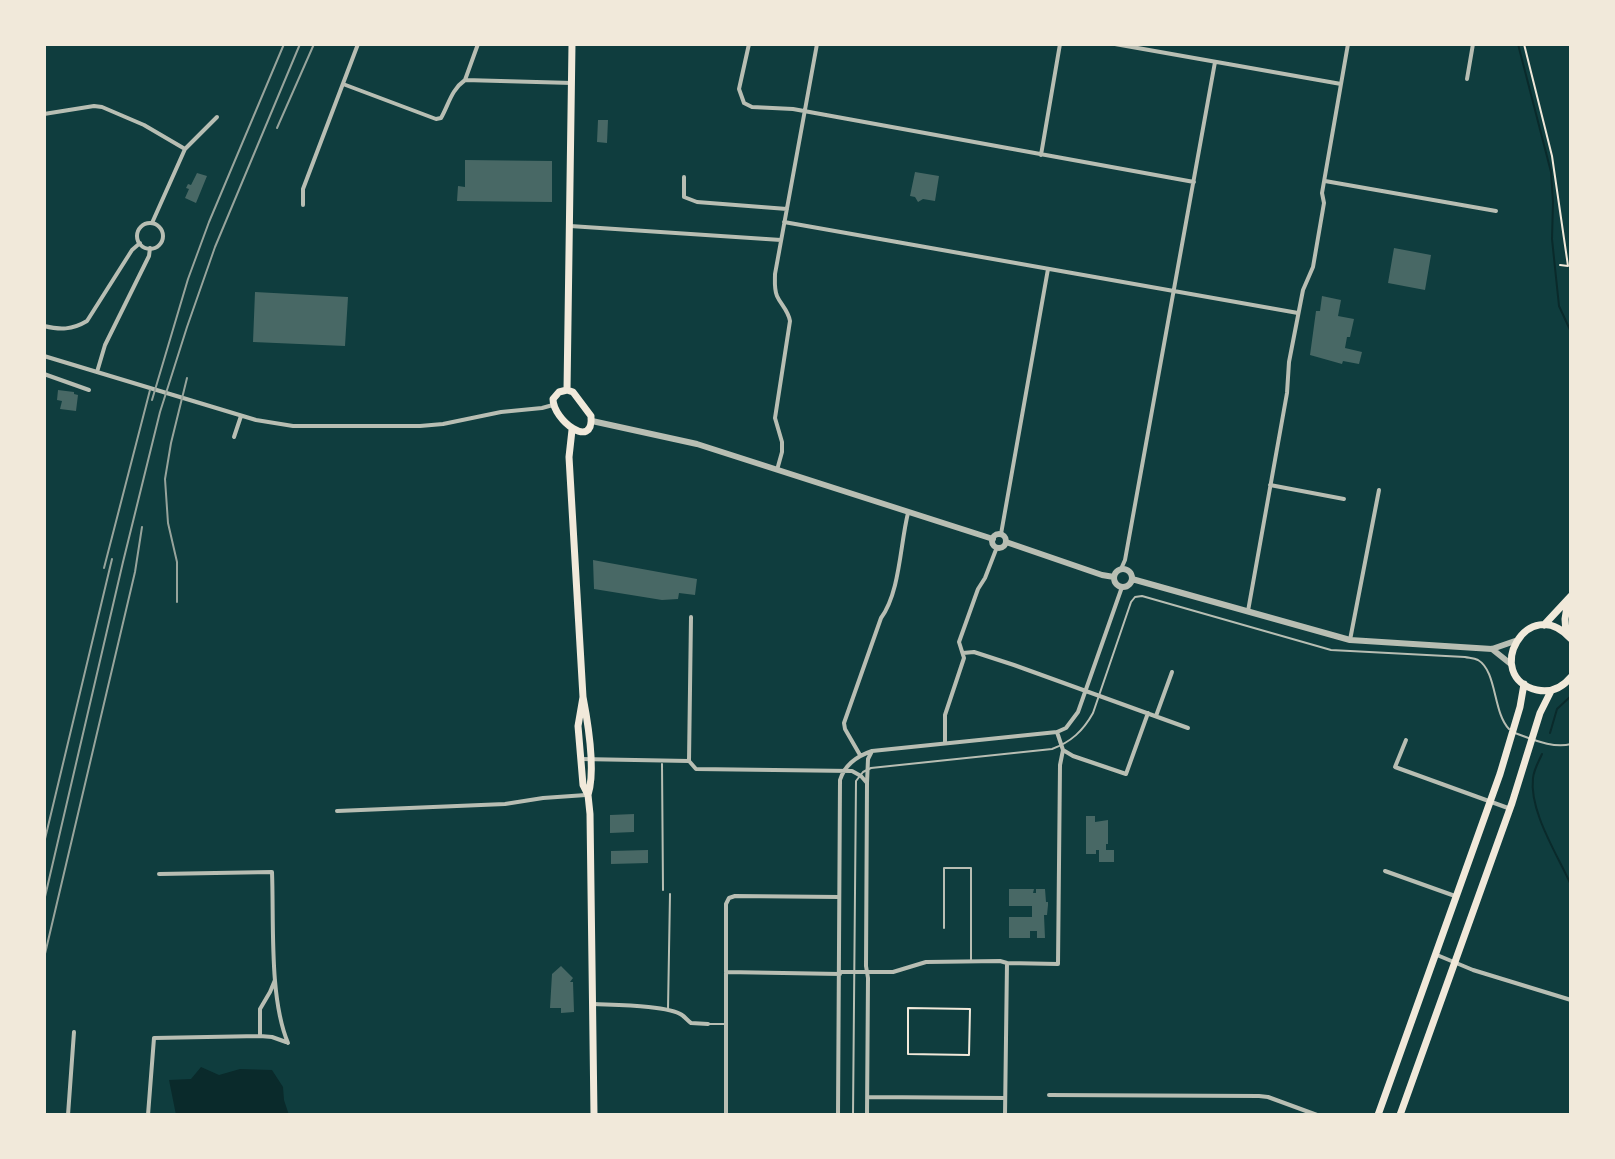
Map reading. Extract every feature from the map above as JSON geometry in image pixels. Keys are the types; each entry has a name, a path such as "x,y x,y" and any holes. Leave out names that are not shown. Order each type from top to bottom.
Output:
{"main road":[{"path":"567,390 572,44"},
{"path":"567,390 573,392 591,416 592,421 586,431 578,433 572,430 553,405 553,399 559,392 567,390"},
{"path":"572,430 569,457 591,785 588,795 594,1115"},
{"path":"1544,625 1570,598"},
{"path":"1569,636 1565,619 1570,598"},
{"path":"1569,636 1560,629 1544,625 1528,629 1515,641 1512,665 1516,676 1533,689 1551,691 1571,677"},
{"path":"1378,1115 1491,802 1513,733 1524,684"},
{"path":"1400,1115 1510,809 1540,713 1551,691"},
{"path":"583,697 578,726 583,785 588,795"}],"street":[{"path":"303,205 303,189 358,44"},
{"path":"465,80 478,44"},
{"path":"749,44 739,89 744,103 752,107 793,109 1194,182"},
{"path":"777,470 782,442 775,418 790,321 774,286 817,44"},
{"path":"1041,155 1060,44"},
{"path":"1115,44 1341,84"},
{"path":"1248,611 1287,393 1289,362 1303,290 1313,267 1324,203 1322,193 1348,44"},
{"path":"1467,79 1473,44"},
{"path":"1122,587 1117,585 1114,577 1125,560 1215,62"},
{"path":"343,84 436,119 441,118 457,85 465,80 572,83"},
{"path":"44,114 102,107 144,125 185,149"},
{"path":"152,223 185,149 217,117"},
{"path":"684,177 684,197 697,202 787,209"},
{"path":"1325,181 1496,211"},
{"path":"784,222 1299,313"},
{"path":"152,223 161,228 163,237 158,246 150,248 140,243 137,236 140,228 152,223"},
{"path":"570,226 781,240"},
{"path":"44,326 68,329 87,321 132,250 140,243"},
{"path":"97,372 105,345 149,256 150,248"},
{"path":"1001,534 1048,269"},
{"path":"44,356 241,416 293,426 420,426 553,405"},
{"path":"44,374 89,390"},
{"path":"234,437 241,416"},
{"path":"592,421 697,444 993,539"},
{"path":"1270,485 1344,499"},
{"path":"1350,640 1379,490"},
{"path":"860,755 844,723 881,618 888,609 909,512"},
{"path":"993,539 1001,534"},
{"path":"1001,534 1006,542"},
{"path":"993,539 997,547"},
{"path":"997,547 1002,547 1006,542"},
{"path":"1006,542 1114,577"},
{"path":"945,743 945,715 963,664 959,642 997,547"},
{"path":"1121,569 1129,572 1132,579"},
{"path":"1132,579 1350,640 1492,649 1515,641"},
{"path":"838,1115 840,780 843,771 860,755 872,751 1057,732 1066,728 1078,712 1122,587 1132,579"},
{"path":"691,617 689,761 696,769 852,771 867,783"},
{"path":"1492,649 1512,665"},
{"path":"963,653 974,652 1188,728"},
{"path":"1156,716 1172,672"},
{"path":"1062,748 1126,774 1148,713"},
{"path":"726,972 900,971 926,962 1058,964 1062,748 1057,732"},
{"path":"1406,740 1395,767 1510,809"},
{"path":"867,1115 867,770 872,751"},
{"path":"581,759 689,761"},
{"path":"337,811 505,804 588,795"},
{"path":"1385,871 1457,897"},
{"path":"148,1115 154,1038 260,1036 288,1043 282,1029 275,978 272,872 159,874"},
{"path":"726,1115 726,904 729,898 839,897"},
{"path":"1436,955 1473,970 1571,1000"},
{"path":"1005,1115 1007,963"},
{"path":"260,1036 260,1009 275,978"},
{"path":"594,1004 668,1011 682,1015 691,1023 708,1024"},
{"path":"68,1115 74,1032"},
{"path":"1049,1095 1259,1096 1317,1115"},
{"path":"867,1097 1005,1098"}],"lane":[{"path":"853,1115 856,781 867,770 888,765 1062,748 1085,727 1093,713 1135,597 1142,596 1331,650 1478,660 1487,669 1502,720 1513,733 1554,745 1571,744"},
{"path":"662,761 663,890"},
{"path":"944,928 944,868 971,868 971,961"},
{"path":"668,1011 670,894"},
{"path":"708,1024 726,1024"}],"path":[{"path":"1524,44 1552,156 1568,266 1560,265"},
{"path":"908,1008 970,1009 969,1055 908,1054 908,1008"}],"water":[{"path":"201,1067 219,1075 240,1069 272,1070 283,1087 289,1115 176,1115 169,1080 191,1079"}],"building":[{"path":"598,120 608,120 607,143 597,142"},
{"path":"465,160 552,161 552,202 457,201 458,186 465,187"},
{"path":"915,172 939,176 935,201 923,199 918,202 910,196"},
{"path":"197,173 207,176 196,203 185,198 189,189 186,188"},
{"path":"1394,248 1431,255 1425,290 1388,283"},
{"path":"255,292 348,297 345,346 253,342"},
{"path":"1322,296 1341,300 1338,316 1354,319 1345,348 1362,352 1359,364 1343,361 1342,364 1310,355 1316,311 1320,311"},
{"path":"58,390 78,395 76,411 60,409 62,401 57,400"},
{"path":"593,560 697,579 695,595 679,593 678,599 662,600 594,589"},
{"path":"634,814 634,832 610,833 610,815"},
{"path":"1086,816 1095,816 1095,822 1108,820 1106,850 1114,850 1114,862 1099,862 1099,850 1096,854 1086,854"},
{"path":"648,850 648,863 611,864 611,851"},
{"path":"1009,889 1034,889 1033,893 1036,893 1036,889 1045,889 1048,905 1047,915 1044,915 1045,938 1037,938 1037,931 1030,931 1030,938 1009,938 1009,917 1032,917 1032,906 1009,906"},
{"path":"561,966 573,978 570,982 573,982 574,1012 561,1013 561,1008 550,1008 552,974"}],"waterway":[{"path":"1518,44 1551,172 1552,239 1559,306 1571,332"},
{"path":"1550,733 1557,709 1571,696"},
{"path":"1542,754 1533,778 1535,804 1571,885"}],"railway":[{"path":"152,400 188,279 209,222 284,44"},
{"path":"44,901 160,412 215,247 300,44"},
{"path":"277,128 314,44"},
{"path":"177,602 177,562 168,523 165,479 187,378"},
{"path":"104,568 150,390"},
{"path":"44,958 135,572 142,527"},
{"path":"44,843 112,559"}]}
